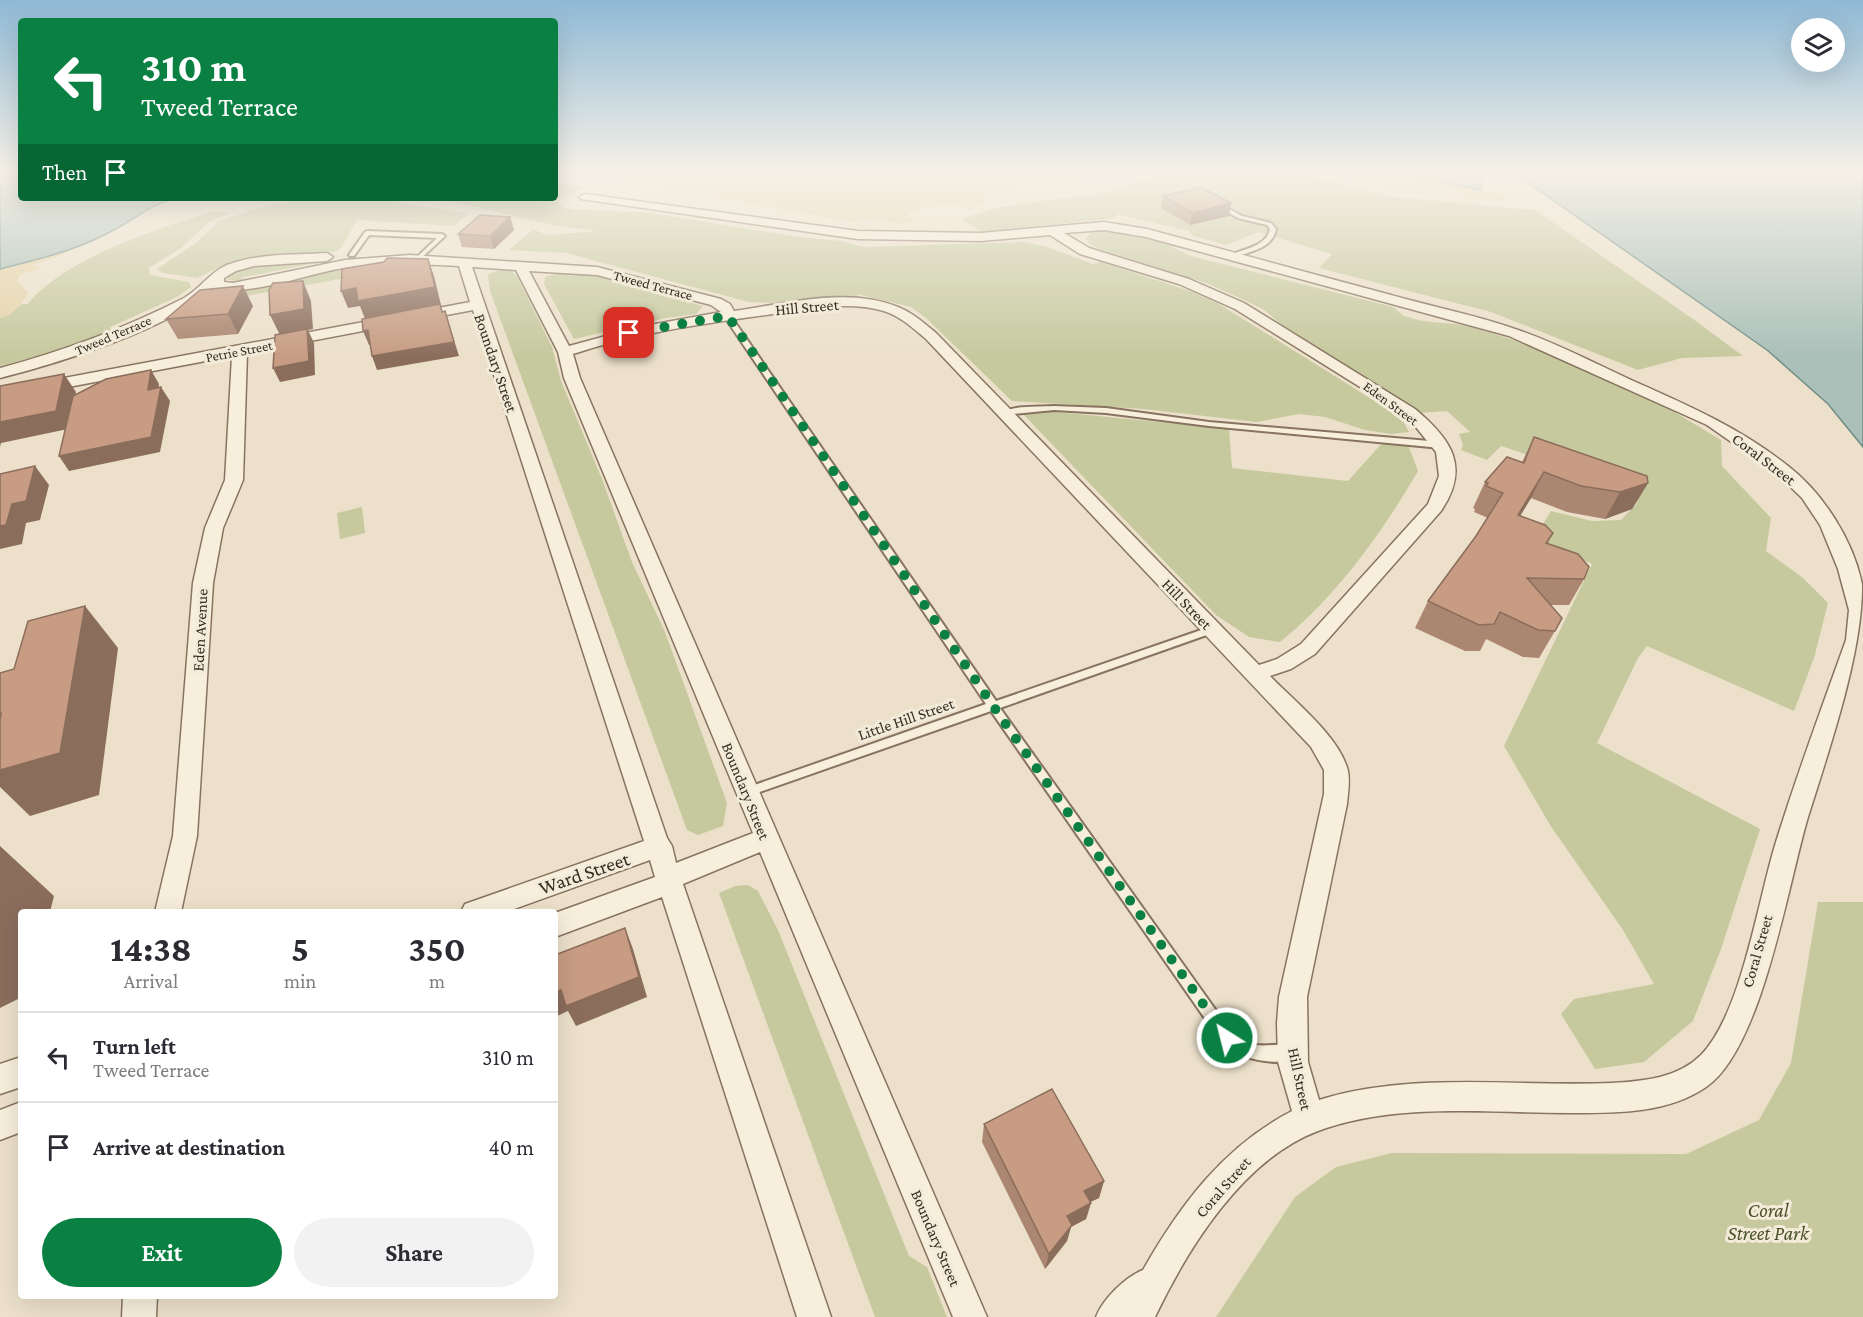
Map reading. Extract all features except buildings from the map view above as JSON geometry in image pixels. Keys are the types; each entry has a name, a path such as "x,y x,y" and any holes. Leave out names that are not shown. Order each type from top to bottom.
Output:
{"street":[{"name":"Coral Street","path":"854,234 933,238 1004,234"},
{"name":"Eden Street","path":"1057,234 1064,241 1088,251 1200,287 1236,303 1393,402 1420,423 1441,445"},
{"name":"Coral Street","path":"1137,1317 1156,1276 1197,1217 1238,1166 1270,1139 1308,1119 1345,1109 1405,1101 1608,1098 1653,1094 1683,1084 1710,1066 1736,1026 1781,864 1856,640 1859,610 1848,569 1829,525 1808,494 1783,470 1713,422 1552,348 1514,333 1149,234"},
{"name":"Tweed Terrace","path":"0,373 97,344 190,300 351,259"},
{"name":"Tweed Terrace","path":"190,300 230,269 251,263 399,259 520,265 612,274 716,302 725,307 729,316 646,328 564,352"},
{"name":"Boundary Street","path":"464,262 660,846 814,1317"},
{"name":"Boundary Street","path":"520,265 564,352 572,378 970,1317"},
{"path":"217,278 216,283 219,285 236,287"},
{"name":"Hill Street","path":"729,316 831,302 865,304 890,309 909,318 931,336 1324,747 1334,762 1338,776 1335,804 1293,997 1292,1053 1308,1119"},
{"name":"Petrie Street","path":"0,395 477,305"},
{"name":"Eden Avenue","path":"169,909 185,836 202,583 214,528 234,480 240,351"},
{"path":"1254,674 1284,664 1308,649 1435,507 1446,490 1448,471 1441,445"},
{"path":"558,924 766,839"},
{"name":"Ward Street","path":"482,909 660,846"},
{"path":"0,1079 18,1073"},
{"path":"0,1125 18,1119"},
{"name":"Coral Street","path":"1113,1317 1156,1276"},
{"path":"139,1317 140,1299"}],"lane":[{"path":"351,259 366,234"},
{"path":"404,234 442,236 417,260"},
{"path":"1232,256 1264,243 1272,234"},
{"path":"729,316 993,706 1227,1038 1236,1047 1248,1052 1292,1053"},
{"path":"1004,412 1035,407 1066,408 1249,428 1441,445"},
{"name":"Little Hill Street","path":"747,792 1211,630"}],"green space":[{"path":"196,234 181,248 149,268 150,275 189,282 191,287 177,297 110,327 111,331 70,347 0,366 0,318 9,315 22,304 28,304 43,288 64,273 113,247 140,236"},
{"path":"205,234 349,234 341,248 335,252 249,259 223,265 197,278 163,273 157,269"},
{"path":"527,234 783,234 840,241 864,247 1023,242 1048,247 1093,264 1101,262 1193,292 1219,304 1373,400 1403,421 1409,432 1391,434 1365,430 1325,417 1299,414 1257,422 1143,409 1012,401 926,318 911,307 857,294 857,297 782,303 749,302 566,253 509,250"},
{"path":"1090,234 1134,234 1181,247 1172,247 1191,256 1393,307 1404,316 1422,321 1465,325 1533,346 1666,407 1721,440 1722,466 1771,518 1766,551 1803,578 1828,603 1814,658 1794,711 1647,646 1638,658 1597,743 1760,829 1721,949 1693,1021 1644,1062 1595,1069 1561,1014 1574,999 1654,984 1623,930 1550,825 1504,746 1592,564 1535,537 1551,511 1592,521 1621,520 1637,503 1602,479 1501,446 1487,460 1461,450 1463,445 1459,434 1470,432 1447,411 1418,413 1377,384 1289,331 1263,309 1206,283 1099,249 1089,244 1086,238"},
{"path":"1192,234 1252,234 1227,245"},
{"path":"1266,234 1570,234 1743,356 1682,358 1638,370 1491,312 1319,268 1332,254"},
{"path":"330,259 334,262 328,266 321,262 240,278 247,282 227,280 243,269 257,265"},
{"path":"348,269 356,276 190,306 227,292"},
{"path":"500,270 511,271 517,276 552,347 561,381 602,479 632,562 665,632 727,803 723,826 698,835 687,830 490,291 488,274"},
{"path":"558,273 600,277 703,306 696,314 666,318 574,339 544,284 545,277"},
{"path":"1037,410 1229,429 1232,468 1348,481 1383,442 1408,445 1418,471 1389,518 1356,563 1320,605 1280,642 1249,637 1216,615 1023,414"},
{"path":"362,507 365,533 340,539 337,513"},
{"path":"748,885 758,891 778,930 909,1256 927,1267 947,1317 875,1317 719,893 735,886"},
{"name":"Coral Street Park","path":"1818,902 1863,902 1863,1317 1216,1317 1295,1197 1336,1167 1392,1153 1686,1154 1759,1120 1791,1063"}],"sand":[{"path":"0,234 99,234 58,257 32,265 40,268 20,275 17,281 28,293 17,308 0,318"}],"water":[{"path":"0,234 105,234 77,247 0,269"},
{"path":"1602,234 1863,234 1863,447 1828,404 1767,350"}],"route":[{"path":"629,333 646,328 728,316 1002,719 1227,1038"}]}
